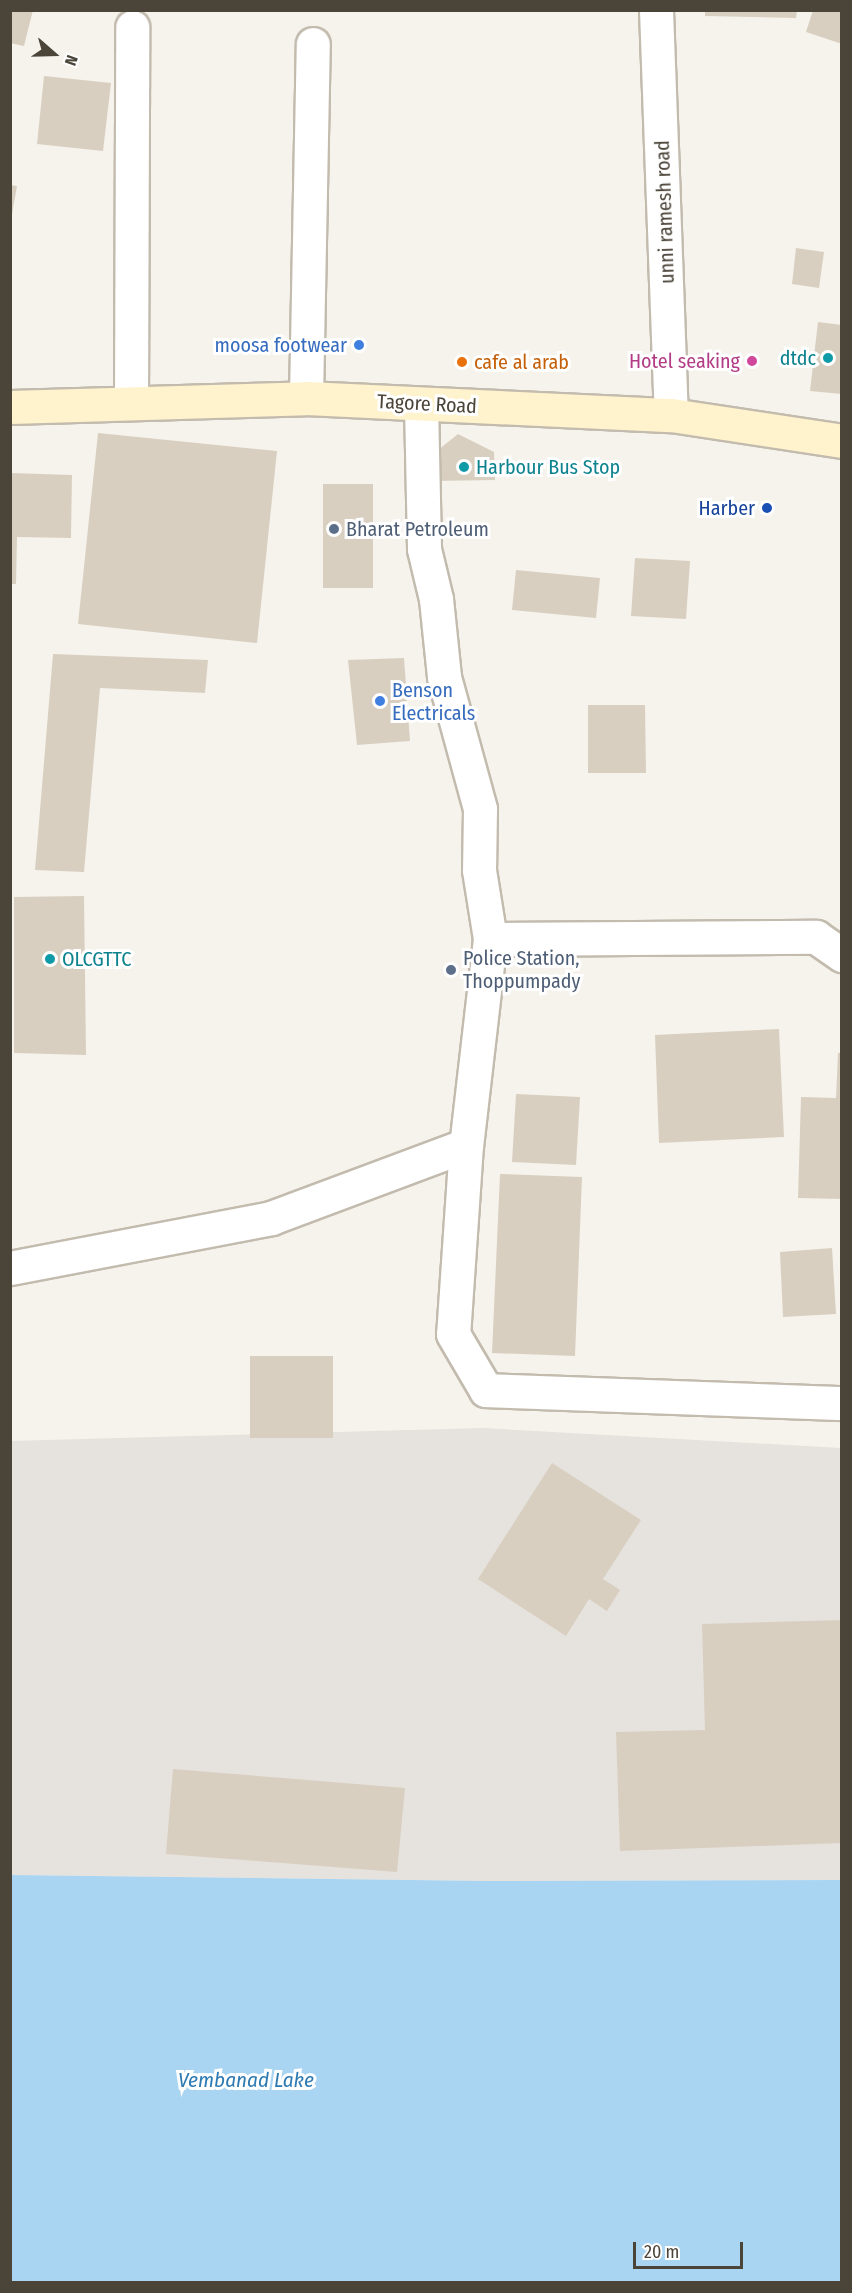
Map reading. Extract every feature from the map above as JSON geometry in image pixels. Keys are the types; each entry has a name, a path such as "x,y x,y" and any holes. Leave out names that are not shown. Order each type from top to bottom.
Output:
{"main road":[{"name":"Tagore Road","path":"10,407 306,398 672,414 842,441"}],"street":[{"name":"unni ramesh road","path":"657,10 672,414"},
{"path":"130,402 132,27"},
{"path":"306,398 313,44"},
{"path":"421,404 424,549 436,599 444,677 480,809 479,870 490,939 466,1145 453,1334 486,1390 842,1403"},
{"path":"490,939 833,938"},
{"path":"10,1268 271,1218 466,1145"}],"shaded area":[{"path":"483,1428 841,1448 841,1880 487,1881 11,1875 10,1441"}],"water":[{"name":"Vembanad Lake","path":"11,1875 487,1881 841,1880 841,2282 11,2282"}],"building":[{"path":"10,10 33,10 24,46 10,43"},
{"path":"705,10 797,10 796,18 705,16"},
{"path":"813,10 842,10 842,44 806,32"},
{"path":"44,76 111,83 103,151 37,144"},
{"path":"10,185 17,186 12,214 10,213"},
{"path":"796,248 824,252 819,288 792,284"},
{"name":"dtdc","path":"818,322 842,325 842,394 810,391"},
{"path":"98,433 277,451 257,643 78,624"},
{"name":"Harbour Bus Stop","path":"458,434 494,452 495,480 433,481 433,454"},
{"path":"10,473 72,475 71,538 17,537 16,584 10,584"},
{"path":"323,484 373,484 373,588 323,588"},
{"path":"635,558 690,561 686,619 631,616"},
{"path":"516,570 600,578 596,618 512,610"},
{"path":"53,654 208,660 205,693 100,688 84,872 35,870"},
{"name":"Benson Electricals","path":"404,658 410,741 357,745 348,660"},
{"path":"588,705 645,705 646,773 588,773"},
{"name":"OLCGTTC","path":"84,896 86,1055 14,1053 14,897"},
{"path":"779,1029 784,1137 659,1143 655,1035"},
{"path":"838,1053 842,1053 842,1199 798,1198 801,1097 836,1098"},
{"path":"516,1094 580,1097 576,1165 512,1162"},
{"path":"500,1174 582,1177 575,1356 492,1353"},
{"path":"832,1248 836,1314 783,1317 780,1252"},
{"path":"250,1356 333,1356 333,1438 250,1438"},
{"path":"552,1463 641,1520 603,1579 620,1590 607,1611 589,1599 566,1636 478,1579"},
{"path":"842,1620 842,1843 620,1851 616,1732 705,1730 702,1624"},
{"path":"173,1769 405,1788 397,1872 166,1854"}],"place":[{"name":"moosa footwear","path":"359,345"},
{"name":"dtdc","path":"828,358"},
{"name":"Hotel seaking","path":"752,361"},
{"name":"cafe al arab","path":"462,362"},
{"name":"Harbour Bus Stop","path":"464,467"},
{"name":"Harber","path":"767,508"},
{"name":"Bharat Petroleum","path":"334,529"},
{"name":"Benson Electricals","path":"380,701"},
{"name":"OLCGTTC","path":"50,959"},
{"name":"Police Station, Thoppumpady","path":"451,970"}]}
